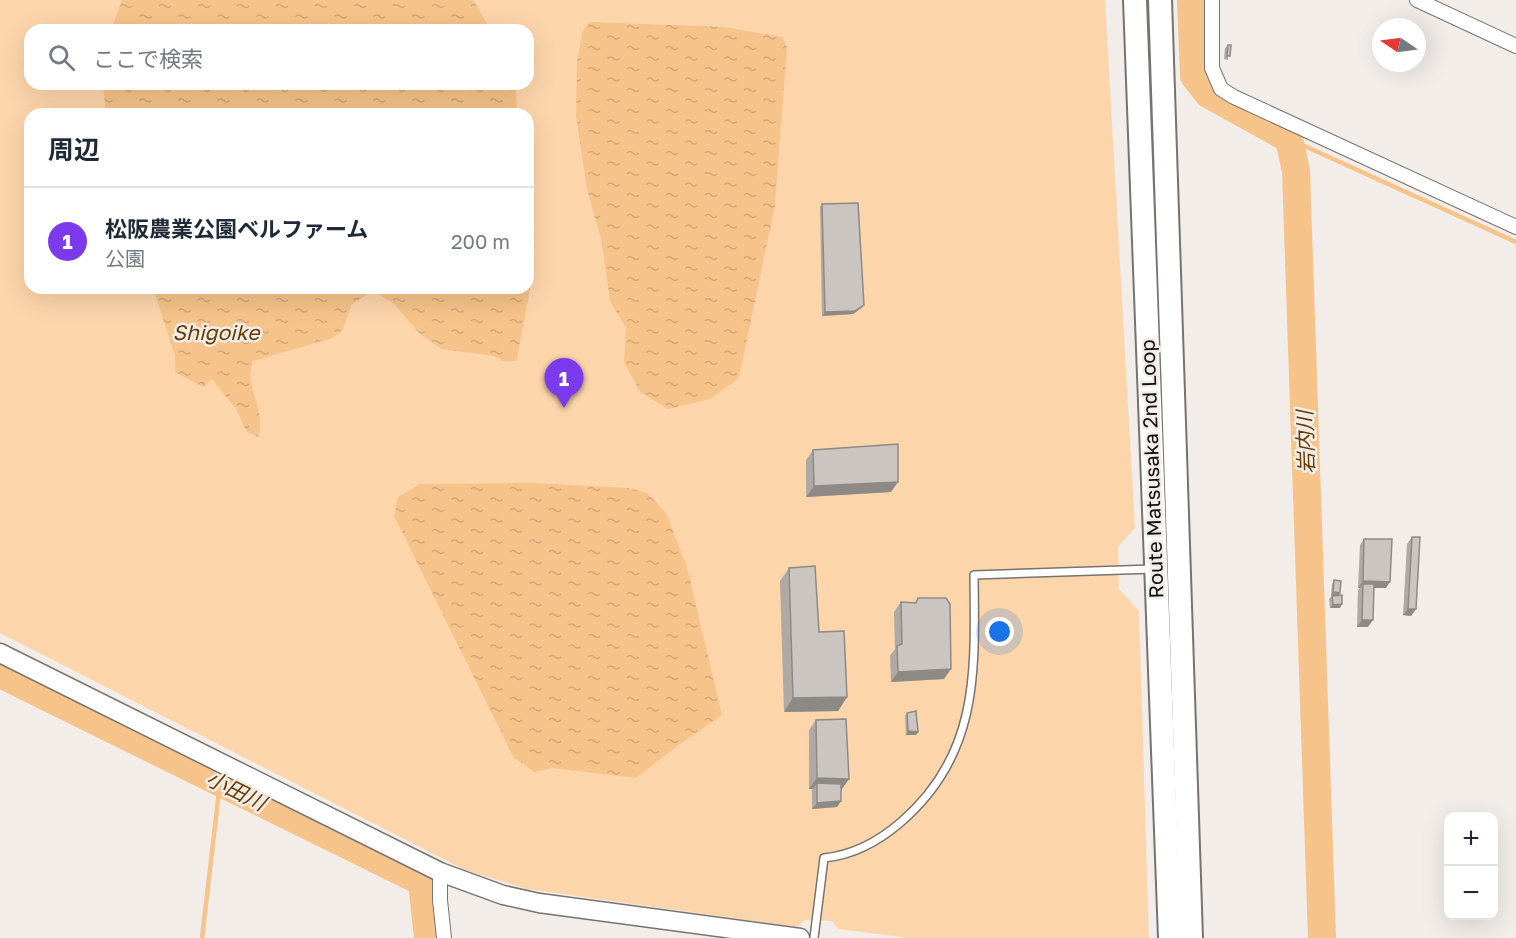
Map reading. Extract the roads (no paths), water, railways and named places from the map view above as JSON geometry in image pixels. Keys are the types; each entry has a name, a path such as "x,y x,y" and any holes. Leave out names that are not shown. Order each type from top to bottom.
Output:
{"main road":[{"name":"Route Matsusaka 2nd Loop","path":"1135,0 1170,938"},
{"name":"Route Matsusaka 2nd Loop","path":"1160,0 1191,938"}],"street":[{"path":"1212,0 1212,68 1221,89 1516,227"},
{"path":"1417,0 1516,46"},
{"path":"0,653 440,872 502,895 539,903 800,938"},
{"path":"440,872 444,938"}],"lane":[{"path":"814,938 824,858 845,856 890,831 908,816 935,785 958,744 967,717 975,662 974,575 1155,569"}],"water":[{"path":"122,0 473,0 487,24 113,24"},
{"path":"590,22 724,27 782,37 787,47 775,205 742,364 738,379 710,399 668,409 640,392 624,362 626,328 610,301 601,238 587,190 576,116 577,61 583,30"},
{"path":"104,90 516,90 517,104 516,108 105,108"},
{"name":"Shigoike","path":"155,294 368,294 352,304 343,329 333,338 253,361 251,380 260,417 258,437 247,432 236,409 212,379 203,387 175,372 175,356"},
{"name":"Shigoike","path":"378,294 529,294 517,360 505,362 494,356 441,349 420,334 394,304"},
{"path":"532,483 628,488 647,493 666,513 687,567 722,715 636,778 552,768 535,772 514,758 394,516 398,497 420,484"}],"waterway":[{"name":"岩内川","path":"1191,0 1194,76 1208,94 1289,139 1296,171 1322,938"},
{"path":"1289,139 1516,242"},
{"name":"小田川","path":"0,674 422,882 428,938"},
{"path":"202,938 220,783"}],"place":[{"name":"松阪農業公園ベルファーム","path":"564,408"}]}
